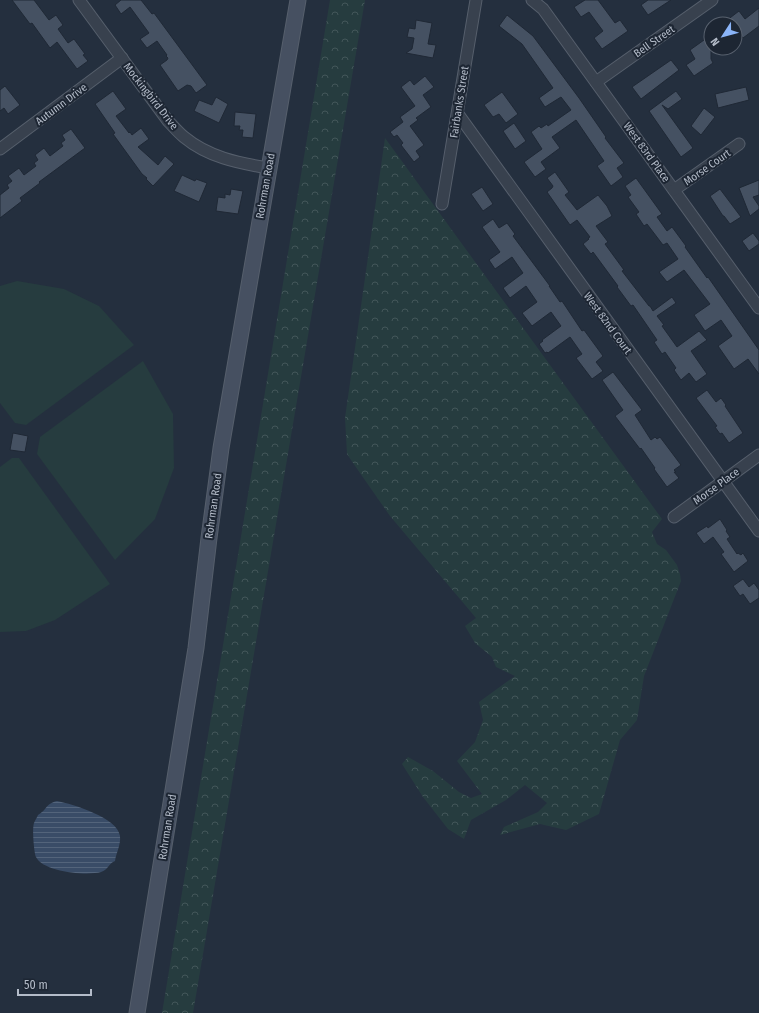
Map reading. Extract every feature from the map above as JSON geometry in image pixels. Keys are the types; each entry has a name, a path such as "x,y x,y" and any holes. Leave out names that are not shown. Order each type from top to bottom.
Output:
{"street":[{"name":"Mockingbird Drive","path":"79,0 168,121 184,137 218,158 268,168"},
{"name":"Rohrman Road","path":"137,1013 196,648 221,448 298,0"},
{"name":"Fairbanks Street","path":"442,204 476,0"},
{"name":"West 83rd Place","path":"532,0 543,9 759,308"},
{"name":"Bell Street","path":"596,82 708,1"},
{"name":"Autumn Drive","path":"0,149 122,58"},
{"name":"West 82nd Court","path":"458,114 759,531"},
{"name":"Morse Court","path":"674,190 739,144"},
{"name":"Morse Place","path":"674,518 759,455"}],"green space":[{"path":"330,0 365,0 193,1013 162,1013"},
{"path":"385,138 662,519 652,532 657,544 666,550 677,565 680,574 681,581 644,676 637,720 620,740 599,814 566,830 540,824 500,835 504,827 538,812 547,803 525,785 506,800 471,820 464,839 448,829 423,797 402,764 408,757 433,771 459,792 471,798 482,794 457,761 475,742 483,720 479,702 515,676 496,667 492,657 475,643 465,626 476,618 390,516 347,454 345,418"},
{"path":"17,281 64,289 99,306 134,345 26,425 15,423 0,403 0,286"},
{"path":"143,361 173,414 174,468 155,519 115,560 37,454 40,437"},
{"path":"12,458 19,458 110,584 55,620 26,631 0,632 0,467"}],"water":[{"path":"57,801 94,813 112,823 117,829 120,839 115,861 105,870 94,873 66,872 47,866 40,862 36,857 33,830 34,823 38,815 48,805"}],"building":[{"path":"12,0 34,0 49,20 56,15 63,25 58,29 68,43 74,39 85,54 83,55 88,61 77,69 57,42 50,48 32,23 30,24"},
{"path":"121,0 141,0 152,14 154,13 207,85 196,93 191,86 187,85 178,91 160,65 167,60 167,55 157,41 147,48 140,39 149,33 130,7 121,14 115,5"},
{"path":"585,0 598,0 615,23 620,20 628,31 602,49 594,38 603,31 589,12 581,17 574,7"},
{"path":"648,0 671,0 648,15 641,5"},
{"path":"759,8 759,26 743,38 743,16 745,19"},
{"path":"739,11 743,16 732,16"},
{"path":"507,15 533,36 579,98 606,137 605,138 624,163 617,168 623,177 611,186 597,166 604,161 576,120 552,137 560,148 541,162 546,169 535,177 524,162 542,149 531,132 539,126 541,128 547,124 548,126 571,110 561,97 545,107 539,98 553,88 522,44 499,26"},
{"path":"416,20 432,23 428,44 436,45 433,58 406,53 412,49 414,38 407,37 409,28 415,29"},
{"path":"703,41 703,56 711,56 713,63 694,76 686,65 695,59 690,50"},
{"path":"671,60 679,70 641,99 632,87"},
{"path":"425,76 434,87 423,95 431,107 416,118 418,120 410,126 424,145 416,151 420,157 414,162 401,145 403,143 397,135 394,137 390,132 403,122 400,117 415,106 401,87 410,80 414,85"},
{"path":"5,86 20,105 8,114 4,108 0,111 0,90"},
{"path":"746,87 749,100 718,108 715,94"},
{"path":"113,91 126,109 116,116 129,133 130,132 132,135 141,128 149,139 138,147 158,165 165,156 174,164 153,186 142,174 113,134 115,133 95,104"},
{"path":"676,91 682,99 668,109 662,105 693,148 681,157 649,111"},
{"path":"502,92 518,114 506,123 499,114 493,117 484,105"},
{"path":"216,97 228,104 219,123 194,111 199,100 212,105"},
{"path":"704,108 715,117 701,135 691,126"},
{"path":"235,112 256,114 253,138 242,137 243,130 239,130 240,126 234,126"},
{"path":"514,123 526,141 515,149 503,131"},
{"path":"71,129 85,148 39,182 40,183 20,198 22,201 0,218 0,195 9,188 7,185 12,181 8,176 19,168 24,175 36,166 34,163 38,160 35,155 44,148 50,156 63,146 61,143 65,140 62,135"},
{"path":"555,172 569,192 565,195 577,210 598,195 607,206 612,216 596,226 608,242 605,244 624,270 622,271 653,311 672,297 676,303 657,316 664,325 662,326 677,347 699,331 707,340 691,351 707,374 696,382 689,373 681,380 674,370 676,368 665,352 662,354 654,342 657,340 633,305 631,306 593,252 591,254 583,244 590,237 577,220 570,225 547,192 553,186 547,178"},
{"path":"182,175 195,181 196,179 207,183 199,202 174,191"},
{"path":"636,178 662,214 657,217 667,231 672,227 759,350 759,374 748,359 734,369 718,346 732,336 721,320 705,331 694,315 710,304 684,270 667,282 659,272 678,259 667,243 663,245 647,224 644,226 636,214 639,212 628,197 631,195 625,186"},
{"path":"759,180 759,195 753,197 759,206 759,209 750,216 739,188"},
{"path":"482,187 493,204 483,211 471,194"},
{"path":"231,189 243,191 238,214 216,211 218,197 225,198 225,194 230,195"},
{"path":"720,189 741,217 730,224 710,196"},
{"path":"493,219 499,228 507,223 515,234 513,236 560,302 562,301 582,331 584,330 603,356 596,362 603,371 592,379 576,358 582,354 570,337 548,353 545,353 539,344 561,326 551,312 532,326 522,313 537,302 526,286 510,298 503,288 523,273 512,257 495,269 489,260 500,252 482,227"},
{"path":"753,233 759,241 759,244 749,251 742,241"},
{"path":"613,372 642,410 635,415 651,440 655,437 657,439 660,437 681,465 674,470 679,478 667,487 641,448 640,449 615,416 623,410 602,380"},
{"path":"707,390 716,402 721,398 743,433 729,443 722,433 720,434 715,427 717,426 696,398"},
{"path":"13,433 28,436 25,452 10,450"},
{"path":"720,519 730,537 727,539 737,554 738,553 741,555 743,553 748,561 734,572 721,554 724,552 713,537 704,544 696,533 707,526 708,528"},
{"path":"743,579 749,587 754,583 759,590 759,598 750,604 743,594 740,596 733,586"}]}
